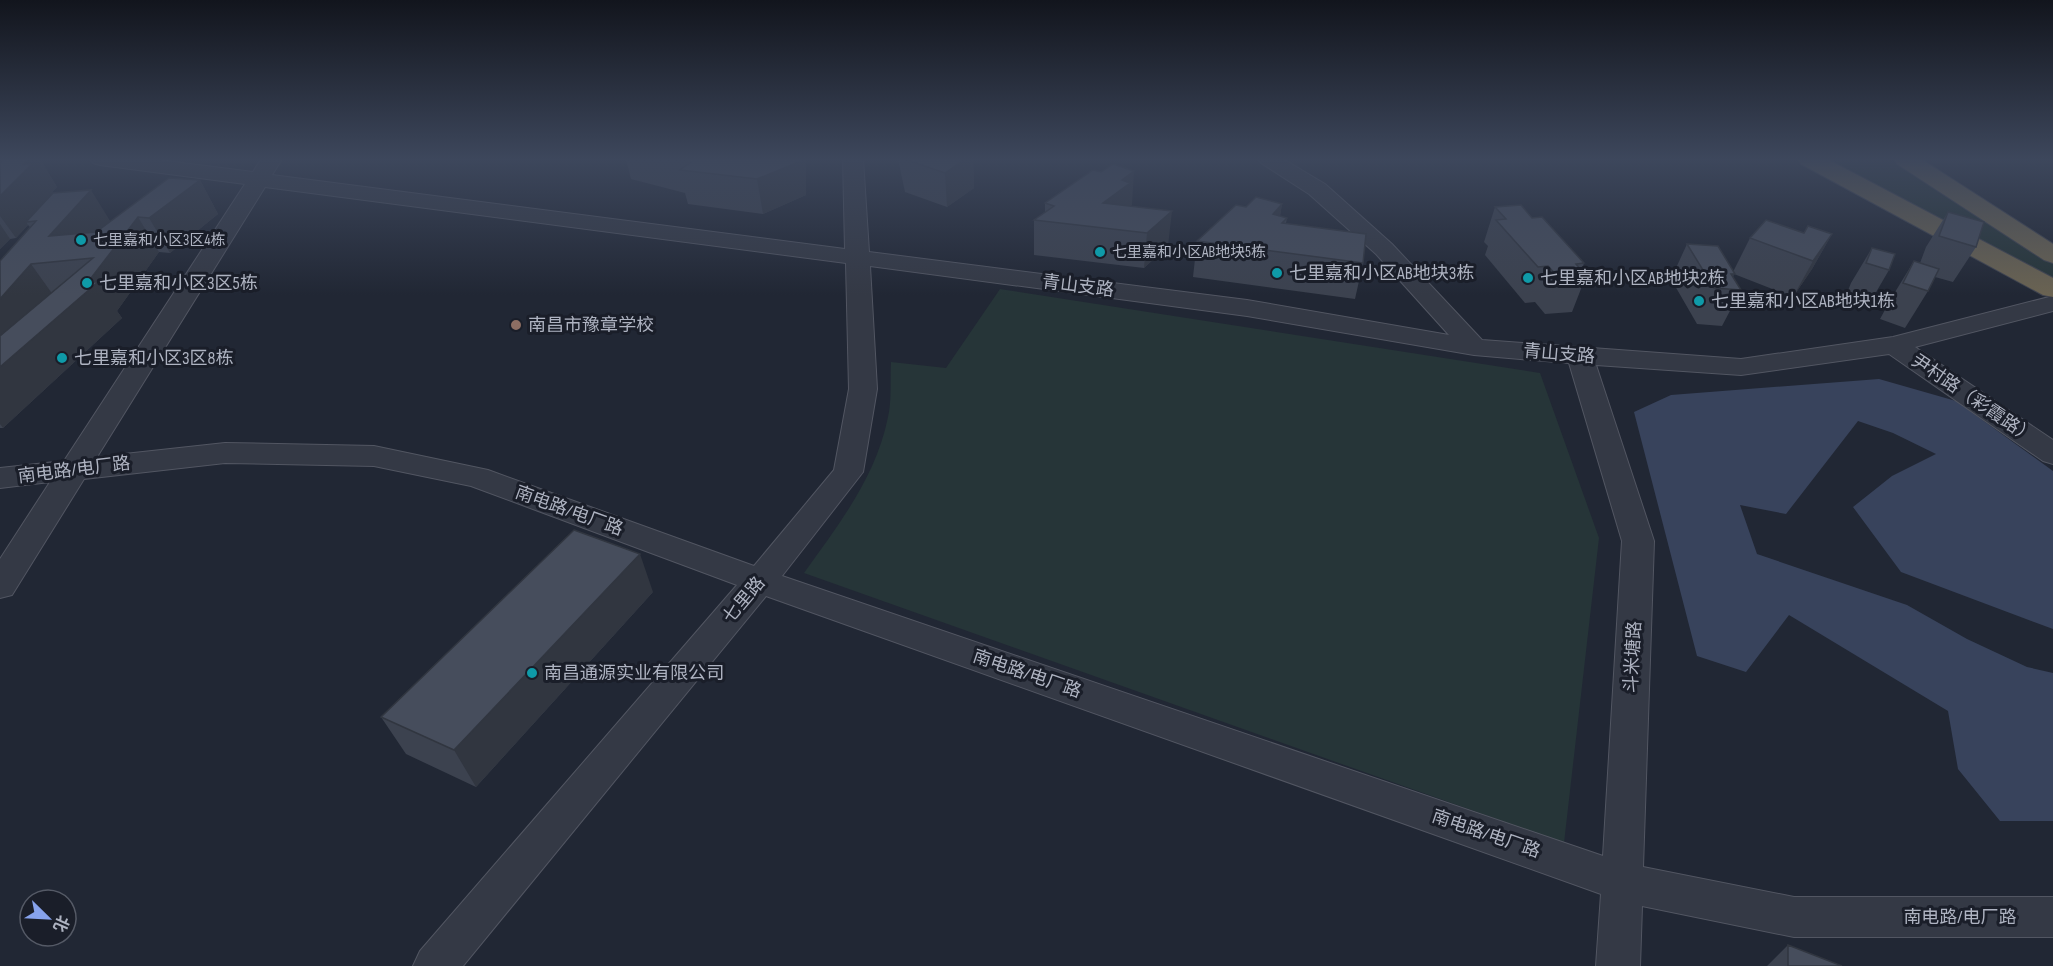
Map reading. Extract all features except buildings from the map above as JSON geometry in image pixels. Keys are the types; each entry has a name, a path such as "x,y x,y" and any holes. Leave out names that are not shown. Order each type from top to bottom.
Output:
{"highway":[{"path":"1894,204 2053,289"},
{"path":"1974,204 2053,255"}],"street":[{"path":"0,586 244,204"},
{"name":"青山支路","path":"497,204 856,257 1247,308 1474,347 1741,367 1894,345 2053,303"},
{"name":"七里路","path":"435,966 849,472 863,389 854,204"},
{"path":"1334,204 1384,249 1474,347"},
{"name":"尹村路（彩霞路）","path":"1894,345 2053,454"},
{"name":"斗米塘路","path":"1580,356 1638,541 1618,966"},
{"name":"南电路/电厂路","path":"0,478 225,453 374,456 477,477 760,581 1622,882 1794,917 2053,916"}],"shaded area":[{"path":"1906,204 1959,204 2053,264 2053,282"},
{"path":"1000,289 1540,373 1599,538 1564,843 804,573 855,499 875,460 889,410 891,362 946,368"}],"water":[{"path":"1879,379 1956,401 2053,471 2053,629 1901,572 1853,507 1892,476 1936,454 1893,433 1858,421 1786,514 1740,505 1757,554 1907,605 1967,639 2027,667 2053,673 2053,821 2000,821 1958,769 1948,711 1789,615 1746,672 1697,656 1634,412 1671,395"}],"place":[{"name":"七里嘉和小区3区4栋","path":"81,240"},
{"name":"七里嘉和小区AB地块5栋","path":"1100,252"},
{"name":"七里嘉和小区AB地块3栋","path":"1277,273"},
{"name":"七里嘉和小区AB地块2栋","path":"1528,278"},
{"name":"七里嘉和小区3区5栋","path":"87,283"},
{"name":"七里嘉和小区AB地块1栋","path":"1699,301"},
{"name":"南昌市豫章学校","path":"516,325"},
{"name":"七里嘉和小区3区8栋","path":"62,358"},
{"name":"南昌通源实业有限公司","path":"532,673"}]}
